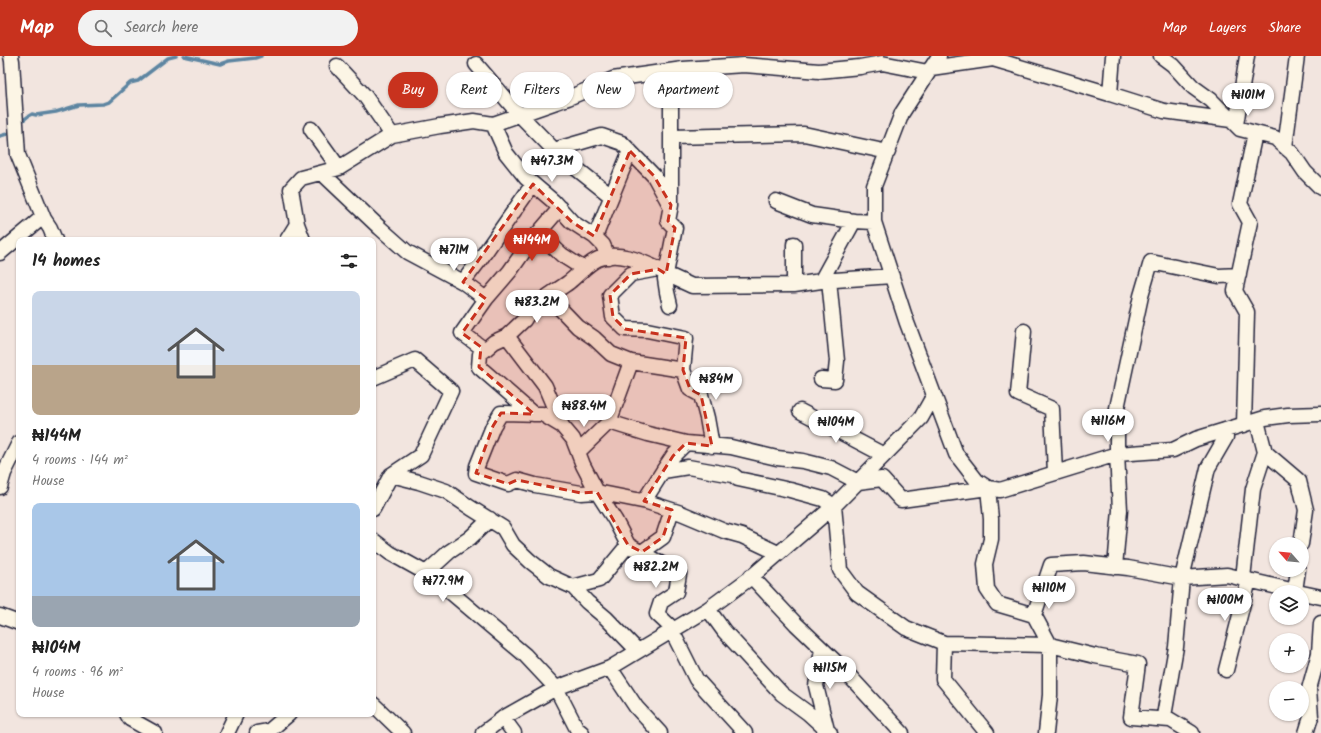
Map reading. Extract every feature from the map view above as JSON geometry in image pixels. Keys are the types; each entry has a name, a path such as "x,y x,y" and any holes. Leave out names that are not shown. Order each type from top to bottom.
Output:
{"street":[{"path":"11,56 18,155 44,219 50,228 53,237"},
{"path":"939,56 902,113 874,186 874,222 907,323 956,454 977,480 988,488 992,519 991,539 985,564 987,589 996,604 1034,615 1050,645 1050,695 1046,733"},
{"path":"1110,94 1113,56"},
{"path":"1161,56 1173,65 1193,87 1211,100 1240,129 1275,138 1292,153 1305,172 1321,188"},
{"path":"1234,122 1247,56"},
{"path":"1285,147 1297,56"},
{"path":"302,237 297,224 292,189 301,178 339,168 392,135 474,121 493,124 568,98 613,79 671,71 744,65 819,71 882,63 929,70 992,58 1164,111 1234,122"},
{"path":"476,64 519,114 554,150 611,196"},
{"path":"336,66 365,96 392,135"},
{"path":"670,305 662,271 675,228 668,221 671,205 671,71"},
{"path":"493,124 506,153 526,178 560,208 572,222 595,237 603,245 608,257"},
{"path":"311,129 339,168"},
{"path":"1255,133 1240,204 1250,222 1235,291 1247,312 1250,423 1265,452 1298,481 1306,510 1302,537"},
{"path":"671,137 804,134 888,152"},
{"path":"554,150 602,136 622,143 654,176 671,205"},
{"path":"595,237 630,151"},
{"path":"322,172 407,252 465,284 486,299"},
{"path":"465,284 463,282 479,262 534,184"},
{"path":"776,201 812,215 854,221 874,222"},
{"path":"485,350 462,333 486,299 510,271 538,233 560,208"},
{"path":"19,237 38,221 44,219"},
{"path":"821,379 835,380 837,362 825,281 854,221"},
{"path":"289,237 297,224"},
{"path":"538,233 562,255 584,269"},
{"path":"0,253 16,240"},
{"path":"794,244 794,285"},
{"path":"534,414 479,367 480,354 494,342 507,336 524,320 532,307 569,282 599,259 615,255 644,262 692,286 794,285 892,276"},
{"path":"1115,567 1120,510 1117,454 1117,408 1141,296 1151,262 1219,276 1239,275"},
{"path":"662,271 631,274 610,295 613,317 625,328 647,330 686,338 683,370 690,389 701,395 712,446"},
{"path":"551,294 549,297 578,327 594,338 611,354 631,362 683,370"},
{"path":"1024,331 1018,394 1052,409 1055,474"},
{"path":"507,336 545,386 562,426 573,440 583,465 597,492 615,520 628,545 642,552 657,563 680,574 676,592 661,602 657,614 673,631 696,679 745,733"},
{"path":"376,377 415,360 451,391 421,455 390,476 376,503"},
{"path":"578,452 608,422 631,362"},
{"path":"483,733 503,718 556,688 610,668 708,609 834,506 922,418 934,395"},
{"path":"800,411 884,455"},
{"path":"562,426 542,414 502,413 493,426 477,466 476,473 508,484 517,480 573,492 597,492 644,501 672,510 724,531 742,536 778,553"},
{"path":"608,422 686,443 731,447 777,458 803,461 831,468 858,482 882,479 901,500 988,488 1000,490 1117,454 1173,450 1196,439 1265,418 1288,415 1321,414"},
{"path":"1192,733 1164,716 1176,647 1182,578 1208,468 1226,437 1225,430"},
{"path":"644,501 663,471 686,443"},
{"path":"0,487 4,473 16,449"},
{"path":"1226,670 1246,579 1253,489 1265,452"},
{"path":"663,471 688,467 733,476 738,479 790,490 823,499 834,506"},
{"path":"390,476 418,482 446,491 503,528 513,545 530,561 549,576 573,587 638,651"},
{"path":"834,506 840,570 857,593 906,628 944,643 1050,645 1095,656 1138,664 1131,717 1170,720"},
{"path":"642,552 662,537 672,510"},
{"path":"426,573 449,552 470,538 490,519"},
{"path":"376,542 390,553 426,573 525,655 556,688 577,729 582,733"},
{"path":"573,587 599,580 628,545"},
{"path":"1034,615 1052,565 1084,563 1182,578 1227,575 1270,585"},
{"path":"750,576 902,733"},
{"path":"1309,594 1321,597"},
{"path":"708,609 724,631 782,694 808,713 828,732"},
{"path":"0,616 16,622"},
{"path":"1306,733 1311,717 1309,689 1319,653 1321,622"},
{"path":"944,643 943,679 987,733"},
{"path":"822,649 816,686 828,732"},
{"path":"610,668 636,707 660,733"},
{"path":"376,707 403,733"},
{"path":"129,717 155,733"},
{"path":"227,733 235,717"},
{"path":"257,733 269,731 285,717"},
{"path":"503,718 514,733"}],"highlighted area":[{"path":"630,151 654,176 671,205 668,221 675,228 666,274 658,269 631,274 610,295 613,317 625,329 686,338 683,370 690,389 701,395 712,446 686,443 673,456 644,501 672,510 663,537 642,552 628,545 597,492 581,493 517,480 508,484 476,473 493,426 501,413 534,414 479,367 481,347 462,333 486,299 463,282 533,184 572,222 594,236"}],"waterway":[{"path":"20,122 32,114 36,115 56,112 79,105 103,104 109,102 130,83 138,81 168,58 176,56"},
{"path":"184,56 220,64 229,61 261,56"},
{"path":"0,136 13,130"}]}
